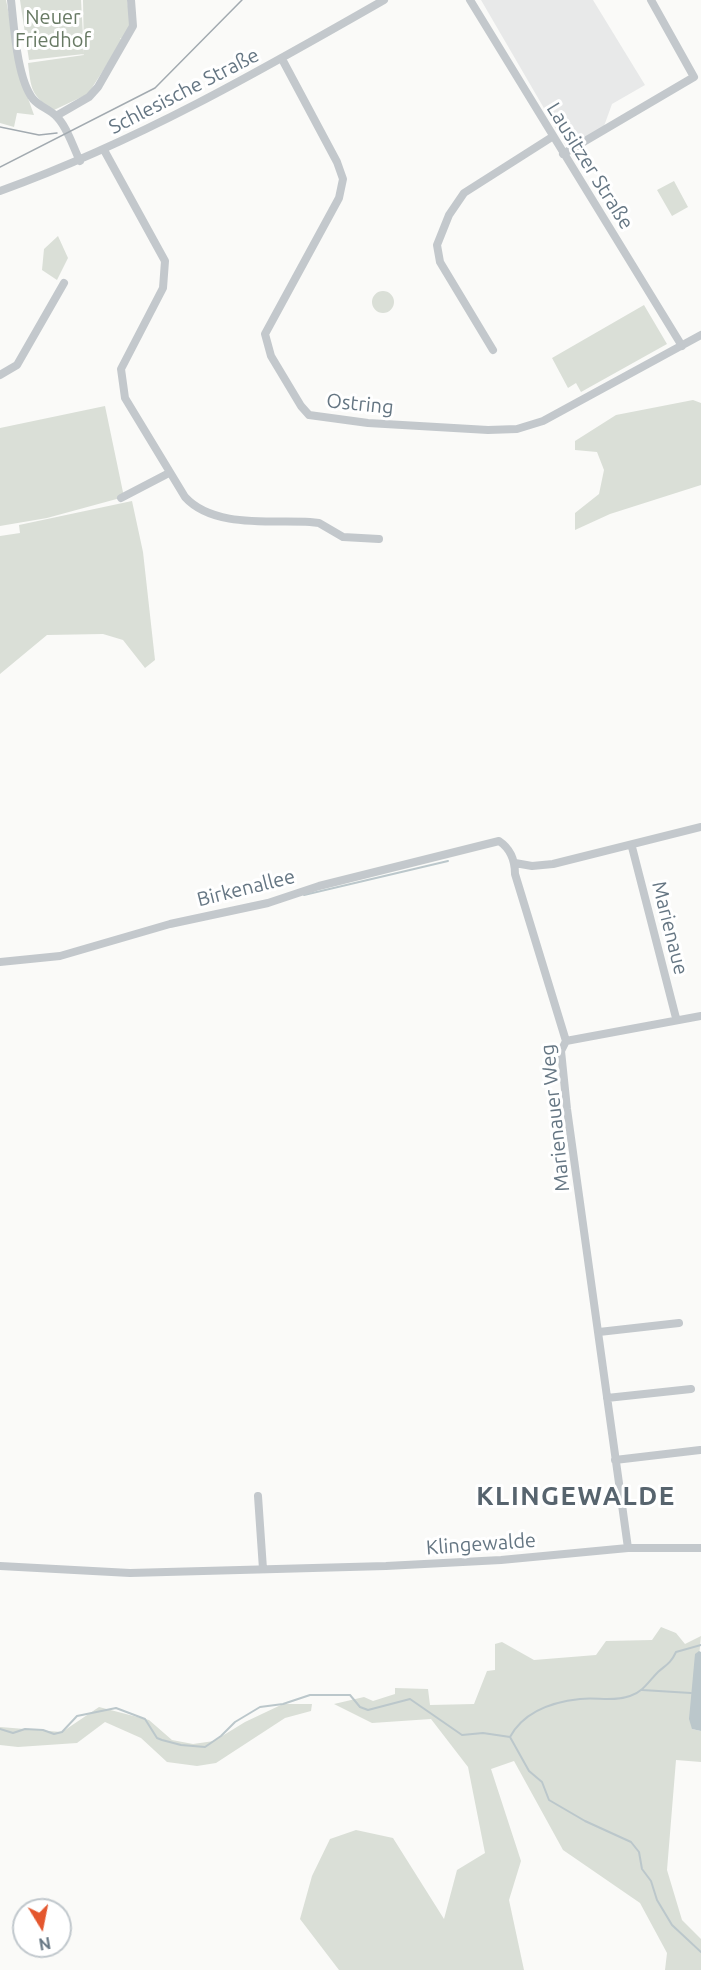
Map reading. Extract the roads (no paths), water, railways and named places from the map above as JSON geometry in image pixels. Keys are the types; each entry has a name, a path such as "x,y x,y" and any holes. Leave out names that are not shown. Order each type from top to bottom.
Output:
{"street":[{"path":"11,0 14,28 27,86 32,98 44,110 56,116 80,161"},
{"path":"56,116 89,97 98,87 133,26 131,0"},
{"path":"563,154 694,77 651,0"},
{"name":"Lausitzer Straße","path":"470,1 682,346"},
{"name":"Schlesische Straße","path":"0,190 104,150 282,59 381,2"},
{"name":"Ostring","path":"282,59 337,162 343,179 339,198 265,334 271,357 300,406 309,415 368,423 488,430 517,429 543,421 682,346"},
{"path":"493,350 440,262 437,245 449,215 464,193 552,137"},
{"path":"104,150 165,261 163,288 124,360 121,380 126,398 169,473 193,505 211,516 309,522 319,524 344,537 379,539"},
{"path":"0,375 17,365 64,283"},
{"path":"682,346 701,335"},
{"path":"121,498 169,473"},
{"path":"515,863 553,864 701,827"},
{"name":"Marienauer Weg","path":"500,841 507,846 515,863 515,874 566,1041 561,1051 567,1109 628,1548"},
{"name":"Birkenallee","path":"0,962 60,956 170,924 268,903 319,886 500,841"},
{"name":"Marienaue","path":"632,846 676,1018"},
{"path":"566,1041 676,1018 701,1016"},
{"path":"599,1332 679,1323"},
{"path":"607,1398 691,1389"},
{"path":"615,1460 700,1450"},
{"path":"258,1496 263,1569"},
{"name":"Klingewalde","path":"0,1566 130,1573 426,1565 628,1548 701,1548"}],"waterway":[{"path":"304,895 448,861"},
{"path":"0,1729 13,1733 25,1729 43,1730 54,1734 62,1732 77,1716 116,1708 145,1719 157,1738 181,1745 205,1747 235,1722 260,1707 283,1704 310,1695 350,1695 360,1707 368,1710 410,1699 462,1735 483,1733 510,1737 531,1714 549,1705 580,1699 617,1699 635,1694 668,1664 676,1652 701,1645"},
{"path":"642,1690 691,1693"},
{"path":"510,1737 529,1771 542,1782 549,1800 585,1821 631,1842 639,1852 642,1869 651,1881 657,1900 672,1925 701,1952"}],"tram line":[{"path":"0,167 155,88 242,0"},
{"path":"0,127 39,135 57,133"}],"district":[{"name":"KLINGEWALDE","path":"576,1496"}],"park label":[{"name":"Neuer Friedhof","path":"53,28"}]}
